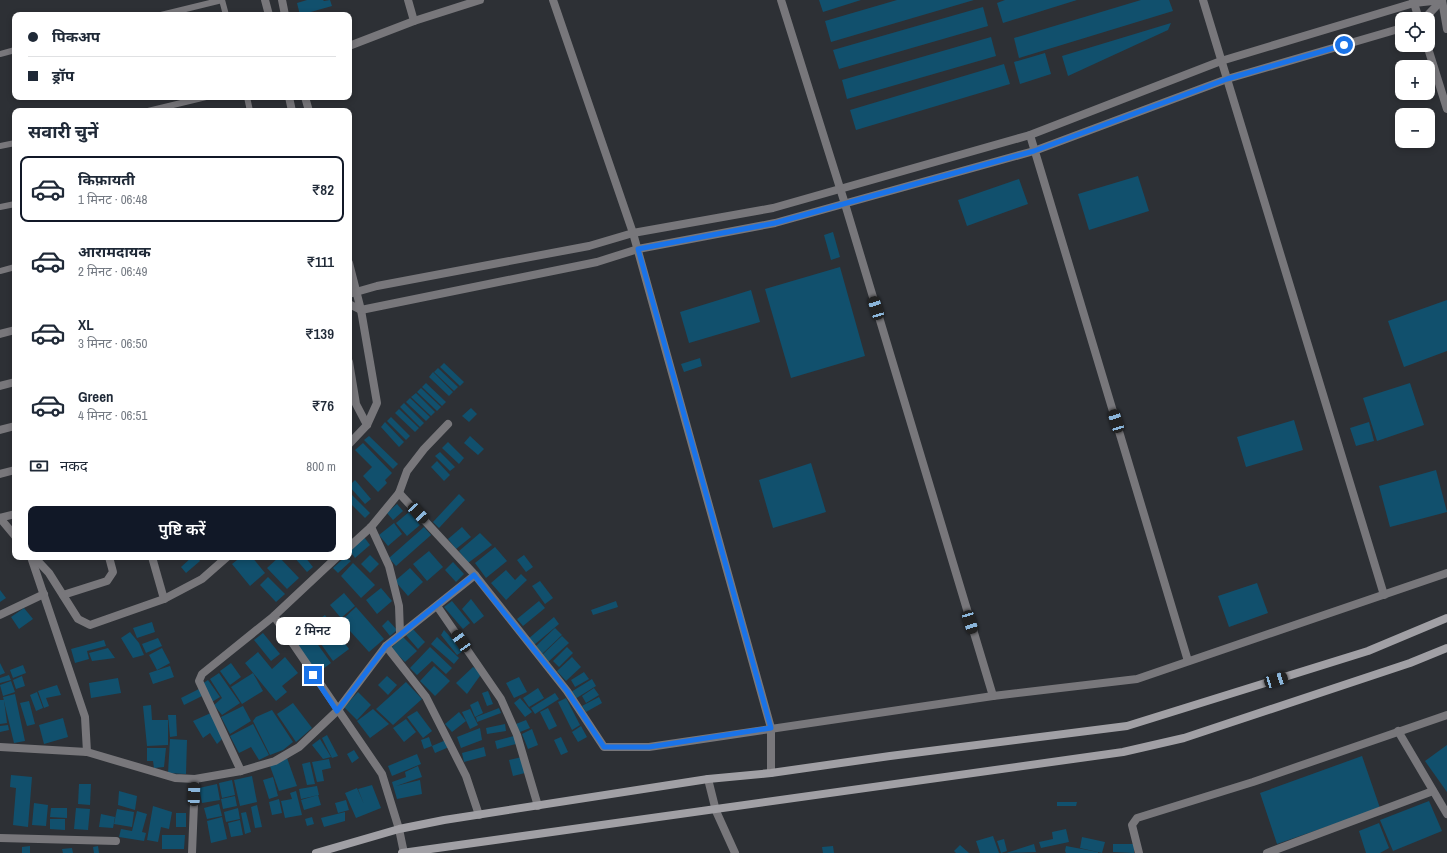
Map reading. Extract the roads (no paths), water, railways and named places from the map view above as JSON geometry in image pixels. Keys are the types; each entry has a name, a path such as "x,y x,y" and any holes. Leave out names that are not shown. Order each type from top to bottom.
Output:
{"main road":[{"path":"316,853 399,829 708,779 771,773 890,756 1127,726 1368,652 1447,618"},
{"path":"403,853 716,811 897,783 1123,752 1184,738 1410,663 1447,648"}],"street":[{"path":"265,0 268,12"},
{"path":"282,0 284,12"},
{"path":"408,0 414,21"},
{"path":"352,45 414,21 480,0"},
{"path":"553,0 638,249 771,728 771,773"},
{"path":"781,0 845,204 993,696"},
{"path":"1203,0 1384,595"},
{"path":"352,441 367,425 377,403 361,310 353,293 589,246 633,233 773,208 840,190 1030,135 1221,61 1413,1 1442,0"},
{"path":"1431,12 1442,0"},
{"path":"1442,0 1447,29"},
{"path":"1413,1 1417,12"},
{"path":"352,306 361,310 597,262 638,249 775,223 1034,151 1227,79 1395,30"},
{"path":"1429,52 1447,109"},
{"path":"1030,135 1188,661"},
{"path":"0,334 12,331"},
{"path":"352,380 356,404 367,425"},
{"path":"0,386 12,383"},
{"path":"352,544 371,527 399,493 407,472 424,449 448,424"},
{"path":"0,430 12,427"},
{"path":"0,474 12,471"},
{"path":"399,493 474,575 567,691 604,747 649,747 993,696 1137,679 1447,573"},
{"path":"12,515 0,518 12,532"},
{"path":"371,527 389,566 399,606 400,633"},
{"path":"33,560 85,717 87,752"},
{"path":"35,560 48,573 78,619 90,625 164,599 202,578 223,560"},
{"path":"63,596 107,581 113,572 110,560"},
{"path":"153,560 164,599"},
{"path":"242,771 199,681 202,674 274,616 334,560"},
{"path":"0,747 87,752 175,778 195,779 242,771 275,761 299,746 337,711 386,646 400,633 437,606 474,575"},
{"path":"0,615 44,594"},
{"path":"437,606 501,699 518,735 538,806"},
{"path":"274,616 337,711 382,774 399,829 403,853"},
{"path":"386,646 426,697 433,709 466,776 479,815"},
{"path":"1139,853 1132,825 1137,818 1253,782 1447,715"},
{"path":"1398,731 1447,814"},
{"path":"192,853 195,779"},
{"path":"708,779 716,811 735,853"},
{"path":"1266,853 1433,791"},
{"path":"0,838 116,841"}],"lane":[{"path":"173,12 222,0 225,12"},
{"path":"0,54 12,51"},
{"path":"160,108 194,100"},
{"path":"0,146 12,144"},
{"path":"0,207 12,205"},
{"path":"0,271 12,268"}]}
